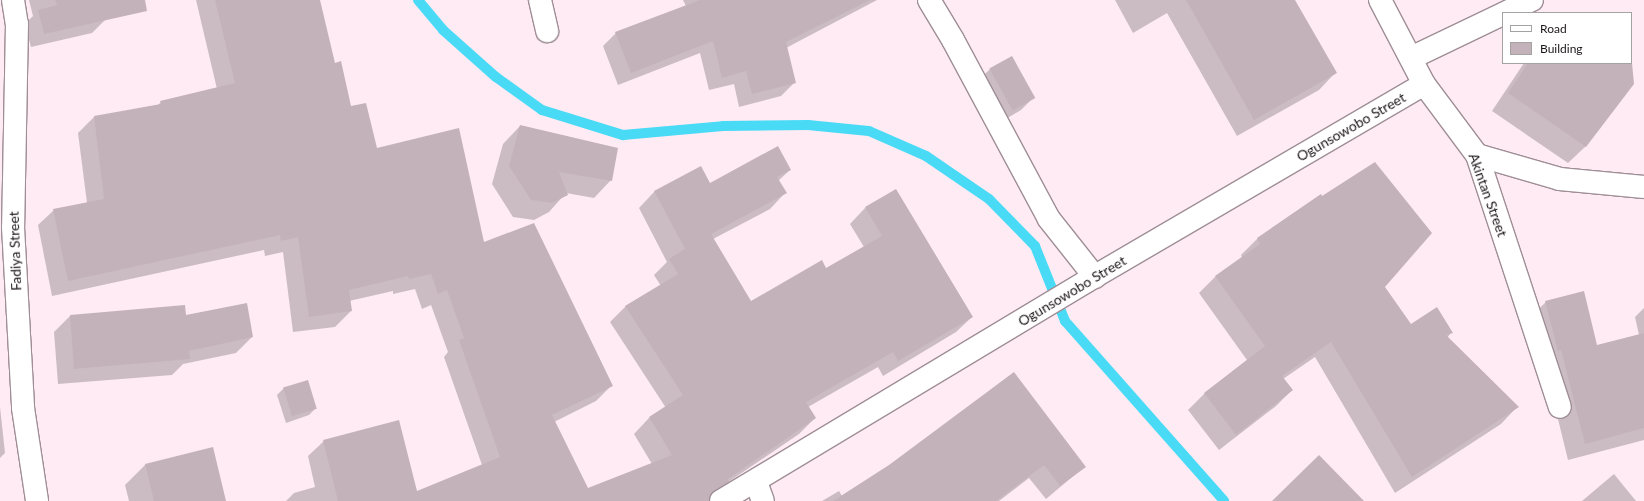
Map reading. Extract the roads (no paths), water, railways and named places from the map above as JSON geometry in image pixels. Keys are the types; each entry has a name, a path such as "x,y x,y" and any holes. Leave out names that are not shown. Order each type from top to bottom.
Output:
{"street":[{"name":"Fadiya Street","path":"13,0 17,24 13,227 23,408 36,501"},
{"path":"540,0 547,31"},
{"path":"929,0 953,40 1049,219 1091,279"},
{"name":"Akintan Street","path":"1380,0 1424,84 1477,155 1560,407"},
{"path":"1506,12 1532,0"},
{"path":"1411,58 1502,14"},
{"name":"Ogunsowobo Street","path":"721,501 759,491 1091,279 1424,84"},
{"path":"1477,155 1560,180 1644,187"}],"waterway":[{"path":"418,0 443,30 496,77 542,110 623,135 723,126 808,125 869,131 926,156 989,199 1035,246 1065,321 1224,501"}]}
